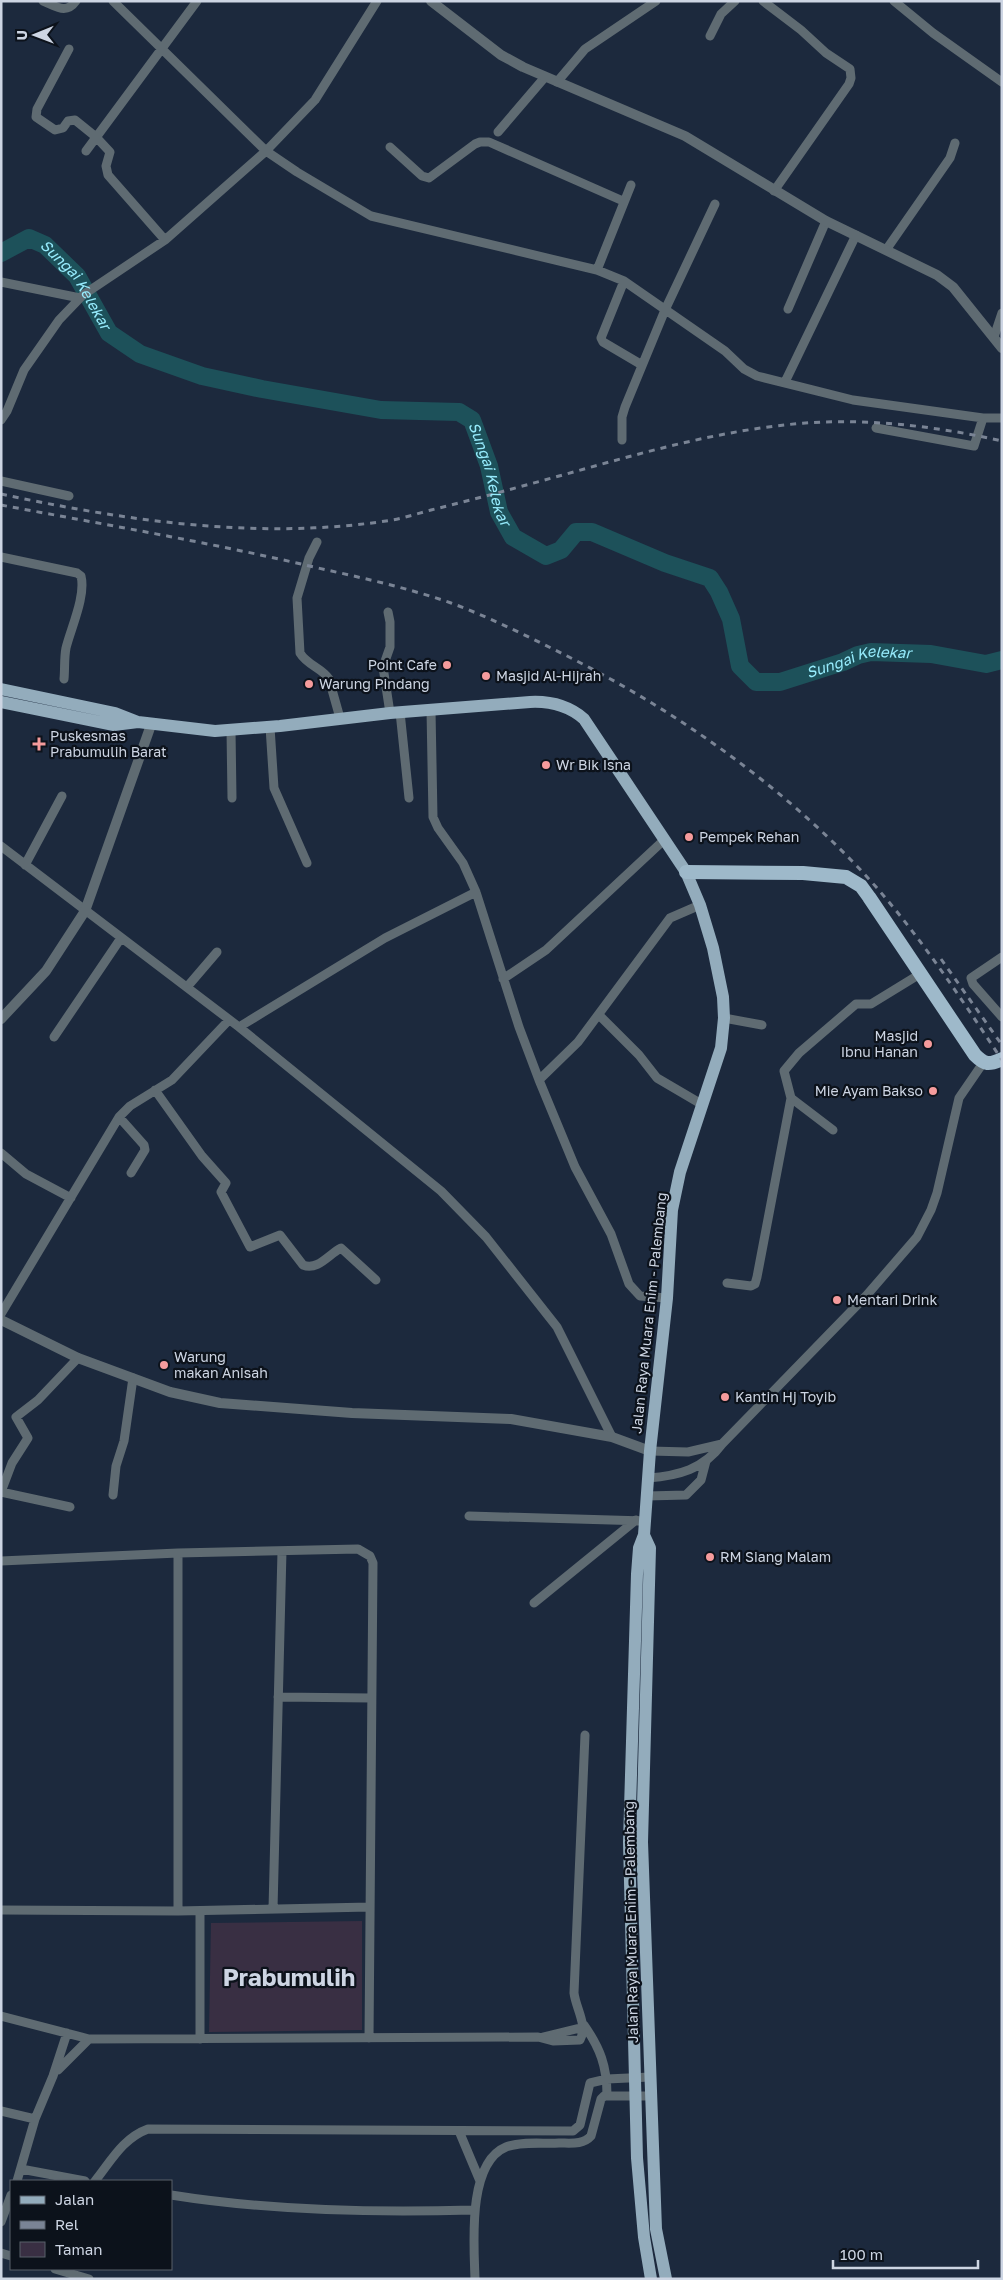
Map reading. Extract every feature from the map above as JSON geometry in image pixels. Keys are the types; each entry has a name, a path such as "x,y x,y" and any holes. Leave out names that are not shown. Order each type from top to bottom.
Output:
{"highway":[{"path":"686,872 803,873 846,876 861,886 869,896 974,1055 983,1063 991,1064 1002,1059"}],"main road":[{"name":"Jalan Raya Muara Enim - Palembang","path":"1,689 115,713 152,725 200,730 270,727 340,718 543,702 575,712 584,719 686,872 700,905 713,948 723,997 724,1018 721,1048 680,1172 672,1210 667,1298 650,1451 647,1496 640,1520 650,1548 642,1842 650,2077 656,2229 666,2279"},
{"name":"Jalan Raya Muara Enim - Palembang","path":"1,702 114,725 138,722"},
{"name":"Jalan Raya Muara Enim - Palembang","path":"644,1535 639,1548 637,1574 629,1842 638,2166 644,2238 651,2279"}],"street":[{"path":"43,1 66,9 70,8 76,1"},
{"path":"113,1 266,151 297,172 371,216 597,270 624,281 725,351 744,369 757,376 853,400 983,418 1002,418"},
{"path":"86,151 197,1"},
{"path":"1,420 7,411 24,370 59,320 82,296 165,240 266,151 315,100 378,1"},
{"path":"431,1 501,55 545,77 685,136 826,221 937,275 953,287 1002,348"},
{"path":"557,82 585,49 656,1"},
{"path":"710,36 721,14 734,1"},
{"path":"763,1 802,30 826,53 850,69 851,73 849,84 774,191"},
{"path":"894,1 933,33 1002,82"},
{"path":"69,49 37,109 36,117 55,130 63,128 68,121 75,120 96,137 110,152 106,166 108,175 165,240"},
{"path":"498,132 545,77"},
{"path":"390,147 422,176 429,178 475,144 489,142 624,201"},
{"path":"886,250 950,158 955,143"},
{"path":"597,270 631,185"},
{"path":"622,440 622,417 625,407 664,310 716,204"},
{"path":"788,309 826,221"},
{"path":"785,382 856,236"},
{"path":"624,281 601,341 642,365"},
{"path":"1,282 82,296"},
{"path":"994,338 1002,313"},
{"path":"876,428 974,446 983,418"},
{"path":"1,481 69,496"},
{"path":"317,542 309,558 297,598 300,654 304,660 329,678 340,718"},
{"path":"1,557 77,573 81,576 82,581 77,610 66,649 64,679"},
{"path":"388,612 390,647 383,667 395,713 409,798"},
{"path":"431,710 433,817 438,828 463,864 476,892 503,979 539,1080 575,1167 611,1234 629,1284 640,1296 667,1298"},
{"path":"1,1019 46,971 84,911 152,725"},
{"path":"270,727 274,788 307,863"},
{"path":"232,730 232,798"},
{"path":"25,864 62,796"},
{"path":"503,979 546,950 664,840"},
{"path":"1,846 239,1027 441,1191 486,1237 557,1327 612,1437"},
{"path":"239,1027 385,938 476,892"},
{"path":"539,1080 578,1042 670,918 700,905"},
{"path":"54,1037 122,938"},
{"path":"187,988 217,952"},
{"path":"1002,956 972,978 973,984 1002,1017"},
{"path":"727,1283 751,1286 755,1284 791,1098 784,1071 800,1053 856,1004 871,1004 920,974"},
{"path":"598,1016 639,1055 657,1078 703,1105"},
{"path":"724,1018 762,1025"},
{"path":"1,1314 120,1118 130,1106 172,1080 229,1020"},
{"path":"648,1478 678,1474 706,1462 866,1296 917,1237 931,1210 937,1193 960,1098 983,1063"},
{"path":"155,1090 197,1149 226,1183 221,1192 250,1247 280,1235 304,1265 309,1267 315,1266 341,1248 376,1280"},
{"path":"791,1098 833,1130"},
{"path":"120,1118 144,1145 145,1150 132,1172"},
{"path":"1,1153 26,1174 70,1198"},
{"path":"1,1320 78,1358 170,1392 220,1403 352,1413 511,1419 612,1437 650,1451 688,1452 722,1444"},
{"path":"70,1507 1,1492 12,1463 28,1438 16,1417 38,1400 78,1358"},
{"path":"114,1495 116,1466 125,1435 133,1378"},
{"path":"647,1496 686,1495 702,1480 706,1462"},
{"path":"469,1516 640,1520"},
{"path":"534,1603 640,1520"},
{"path":"1,1561 178,1553 358,1549 370,1556 373,1564 369,2038"},
{"path":"273,1910 282,1551"},
{"path":"178,1553 178,1912"},
{"path":"278,1697 371,1698"},
{"path":"585,1735 574,1993 577,2010 584,2026 598,2044 607,2079 607,2095"},
{"path":"1,1910 178,1912 370,1908"},
{"path":"200,1911 200,2039"},
{"path":"1,2016 89,2039 543,2037 584,2026"},
{"path":"543,2037 553,2041 577,2042 583,2036 584,2026"},
{"path":"17,2180 35,2119 53,2076 67,2033"},
{"path":"53,2076 69,2057 89,2039"},
{"path":"96,2180 126,2142 148,2129 573,2131 580,2125 590,2083 607,2079 650,2077"},
{"path":"475,2279 473,2210 480,2181 491,2159 504,2148 516,2145 581,2143 588,2140 595,2126 601,2099 607,2095 651,2096"},
{"path":"1,2111 35,2119"},
{"path":"459,2131 480,2181"},
{"path":"21,2169 80,2180"},
{"path":"172,2195 268,2208 418,2212 473,2210"},
{"path":"1,2222 7,2199"},
{"path":"58,2270 89,2279"}],"green space":[{"path":"362,1921 362,2030 209,2032 211,1923"}],"waterway":[{"name":"Sungai Kelekar","path":"1,253 29,238 45,245 77,276 109,333 140,354 202,376 262,389 381,410 459,412 472,420 489,466 499,512 513,537 546,556 561,550 576,532 592,532 665,563 710,578 719,592 731,619 740,666 756,682 780,682 871,652 931,654 986,664 1002,660"}],"railway":[{"path":"1,494 96,512 193,525 290,529 397,519 676,445 749,430 787,425 824,422 869,422 958,432 1002,441"},
{"path":"1,505 239,550 402,588 477,613 529,637 635,693 712,742 748,769 818,828 851,860 893,906 912,931 1002,1060"},
{"path":"941,959 1002,1045"}],"place":[{"name":"Point Cafe","path":"447,665"},
{"name":"Masjid Al-Hijrah","path":"486,676"},
{"name":"Warung Pindang","path":"309,684"},
{"name":"Puskesmas Prabumulih Barat","path":"39,744"},
{"name":"Wr Bik Isna","path":"546,765"},
{"name":"Pempek Rehan","path":"689,837"},
{"name":"Masjid Ibnu Hanan","path":"928,1044"},
{"name":"Mie Ayam Bakso","path":"933,1091"},
{"name":"Mentari Drink","path":"837,1300"},
{"name":"Warung makan Anisah","path":"164,1365"},
{"name":"Kantin Hj Toyib","path":"725,1397"},
{"name":"RM Siang Malam","path":"710,1557"}],"district":[{"name":"Prabumulih","path":"289,1978"}]}
